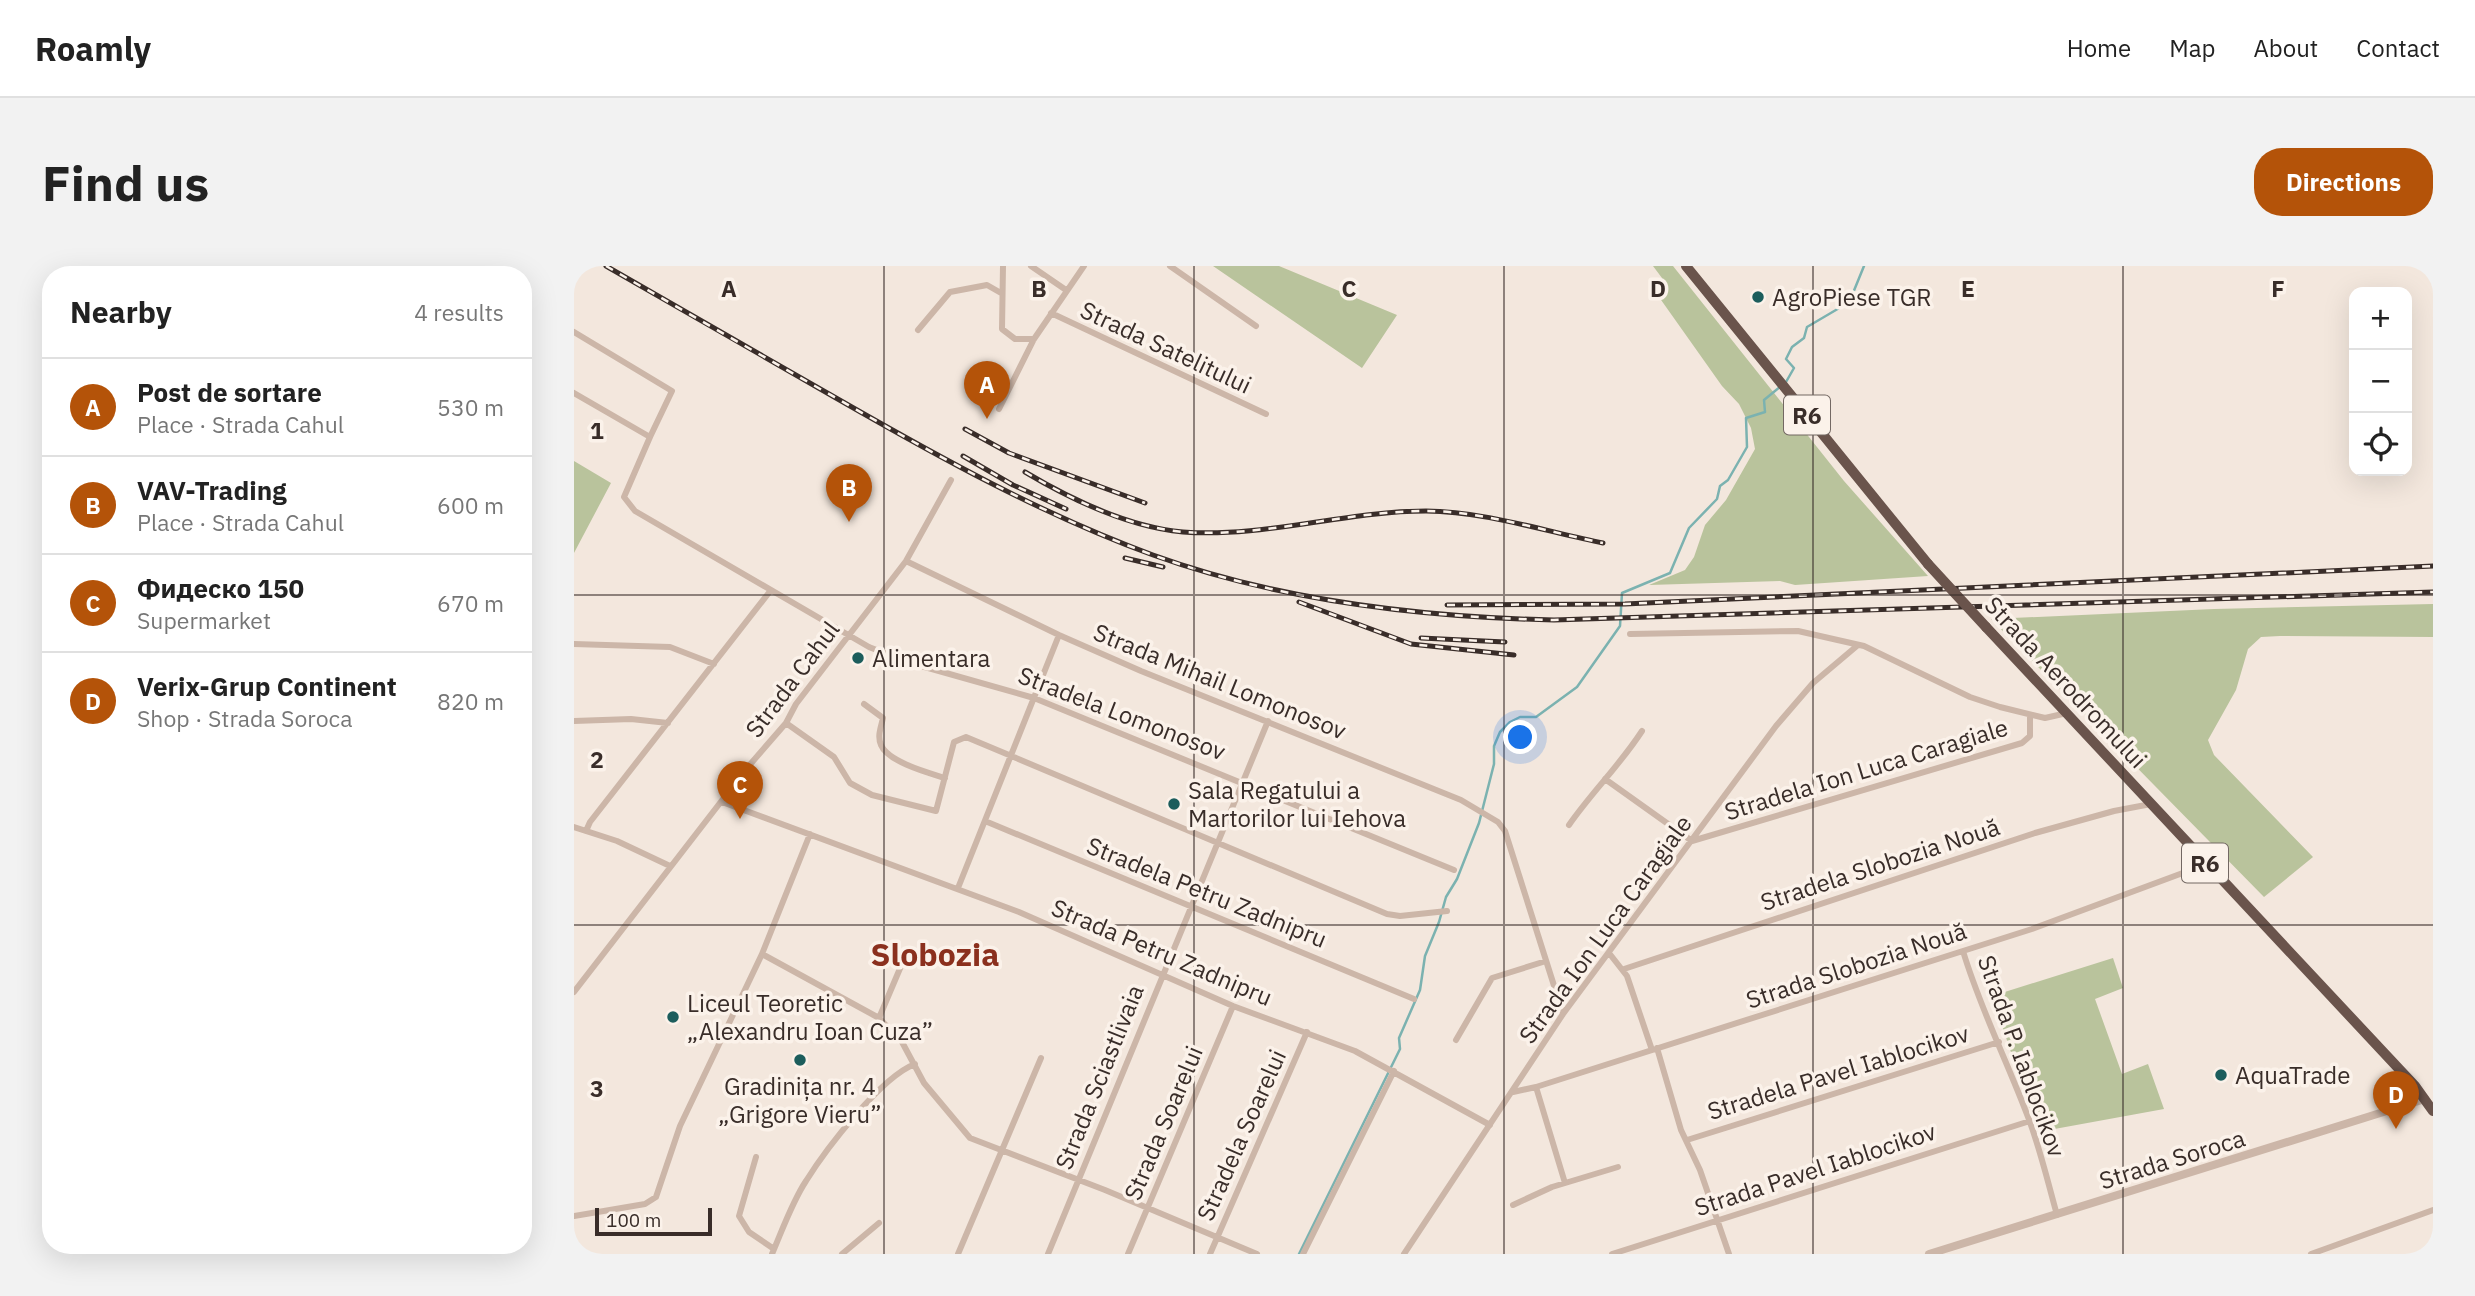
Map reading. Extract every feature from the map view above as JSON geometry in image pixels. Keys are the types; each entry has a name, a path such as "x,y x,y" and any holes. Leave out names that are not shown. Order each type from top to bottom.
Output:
{"highway":[{"name":"Strada Aerodromului","path":"1686,266 1928,564 2426,1099 2433,1111"}],"street":[{"path":"1003,266 999,320 1004,332 1022,340 1034,339"},
{"path":"1031,266 1066,290"},
{"path":"999,410 1034,339 1084,266"},
{"path":"1170,266 1256,326"},
{"path":"918,330 952,291 987,285 1001,293"},
{"name":"Strada Satelitului","path":"1051,313 1266,414"},
{"path":"574,332 672,391 650,437 574,393"},
{"name":"Stradela Lomonosov","path":"650,437 624,497 635,511 849,636 899,659 1034,698 1454,870"},
{"name":"Strada Cahul","path":"574,992 670,866 786,723 796,704 906,561 951,480"},
{"name":"Strada Mihail Lomonosov","path":"906,561 1059,635 1461,800 1498,822 1509,844 1563,1014"},
{"path":"586,831 771,590"},
{"path":"1630,634 1798,631 1858,645 1970,697 2045,718 2067,713"},
{"path":"958,888 1059,635"},
{"path":"574,643 670,647 714,664"},
{"name":"Strada Ion Luca Caragiale","path":"1404,1254 1563,1014 1807,689 1858,645"},
{"path":"864,704 883,718 880,745 886,753 945,778"},
{"name":"Stradela Ion Luca Caragiale","path":"1692,841 2022,743 2030,736 2030,715"},
{"path":"574,721 620,718 668,723"},
{"name":"Strada Sciastlivaia","path":"1048,1254 1268,721"},
{"path":"786,723 834,757 850,783 872,795 936,811 954,742 966,737 1387,914 1400,916 1447,911"},
{"path":"1569,825 1626,757 1642,732"},
{"path":"1605,779 1692,841"},
{"name":"Strada Petru Zadnipru","path":"722,802 958,888 1233,1006 1307,1032 1394,1071 1490,1125"},
{"name":"Stradela Slobozia Nouă","path":"1624,969 2035,833 2123,808 2151,804"},
{"name":"Stradela Petru Zadnipru","path":"985,821 1414,999"},
{"path":"574,827 617,841 670,866"},
{"path":"574,1216 645,1204 656,1197 680,1126 762,954 810,834"},
{"name":"Strada Slobozia Nouă","path":"1513,1092 1536,1087 1963,951 2160,884 2207,864"},
{"name":"Strada P. Iablocikov","path":"1963,951 1978,1000 1999,1042 2030,1121 2057,1215"},
{"path":"1609,953 1624,969 1729,1254"},
{"path":"762,954 879,1018 902,1042 924,1083 964,1134 1000,1152 1079,1179 1257,1254"},
{"path":"879,1018 904,959"},
{"path":"1456,1040 1492,978 1546,961"},
{"name":"Strada Soarelui","path":"1128,1254 1233,1006"},
{"name":"Stradela Soarelui","path":"1210,1254 1307,1032"},
{"name":"Stradela Pavel Iablocikov","path":"1687,1140 1999,1042"},
{"path":"958,1254 1041,1058"},
{"path":"756,1157 739,1216 749,1232 773,1252 805,1181 890,1079 915,1064"},
{"path":"1303,1254 1394,1071"},
{"path":"1536,1087 1565,1183"},
{"name":"Strada Soroca","path":"1929,1254 2426,1099"},
{"name":"Strada Pavel Iablocikov","path":"1612,1254 2030,1121"},
{"path":"1513,1205 1565,1183 1618,1167"},
{"path":"2311,1254 2433,1210"},
{"path":"842,1254 879,1223"}],"green space":[{"path":"1213,266 1279,266 1397,315 1362,368"},
{"path":"1653,266 1673,266 1844,481 1928,576 1795,585 1780,581 1649,585 1685,570 1694,557 1705,525 1726,500 1755,449 1751,428 1739,404 1722,386 1654,290 1662,278"},
{"path":"574,461 611,483 574,553"},
{"path":"2433,604 2433,637 2261,637 2248,649 2236,690 2208,740 2214,755 2313,857 2264,897 1991,619 2214,609"},
{"path":"2113,958 2123,988 2095,999 2122,1074 2148,1064 2164,1109 2038,1132 1992,996"}],"waterway":[{"path":"1786,382 1794,368 1786,359 1792,347 1804,338 1807,327 1841,307 1845,298 1853,293 1864,266"},
{"path":"1299,1254 1400,1049 1399,1038 1420,990 1425,956 1446,897 1457,879 1479,823 1494,764 1494,746 1500,732 1520,717 1536,717 1577,687 1620,626 1622,593 1670,573 1689,528 1717,499 1720,486 1728,480 1747,447 1746,418 1765,412 1764,400 1781,386"}],"railway":[{"path":"606,266 913,442 1031,503 1111,539 1201,571 1350,604 1452,615 1554,620 2433,592"},
{"path":"965,429 1009,453 1145,503"},
{"path":"963,456 1013,485 1066,509"},
{"path":"1025,472 1101,511 1142,524 1183,532 1244,531 1365,515 1426,511 1493,518 1603,543"},
{"path":"1125,558 1163,567"},
{"path":"1447,605 1625,604 2433,566"},
{"path":"1299,602 1411,644 1514,655"},
{"path":"1421,638 1505,642"}],"place":[{"name":"AgroPiese TGR","path":"1758,297"},
{"name":"Post de sortare","path":"987,419"},
{"name":"VAV-Trading","path":"849,522"},
{"name":"Alimentara","path":"858,658"},
{"name":"Sala Regatului a Martorilor lui Iehova","path":"1174,804"},
{"name":"Фидеско 150","path":"740,819"},
{"name":"Liceul Teoretic „Alexandru Ioan Cuza”","path":"673,1017"},
{"name":"Gradinița nr. 4 „Grigore Vieru”","path":"800,1060"},
{"name":"AquaTrade","path":"2221,1075"},
{"name":"Verix-Grup Continent","path":"2396,1129"}],"district":[{"name":"Slobozia","path":"935,954"}]}
